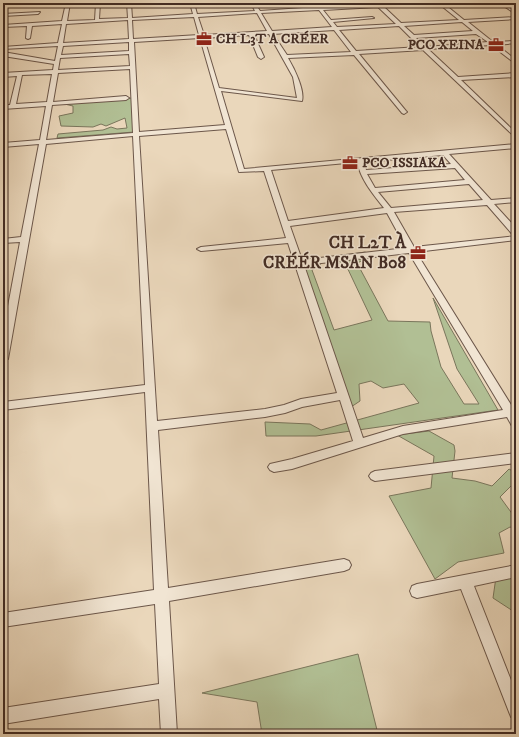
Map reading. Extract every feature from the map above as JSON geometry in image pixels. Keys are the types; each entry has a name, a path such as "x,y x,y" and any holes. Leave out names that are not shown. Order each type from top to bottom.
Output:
{"street":[{"path":"38,13 3,14 5,5 62,3"},
{"path":"3,359 7,313 25,239 68,3"},
{"path":"97,21 98,3"},
{"path":"129,3 169,734"},
{"path":"192,3 241,171 360,159 370,160 445,154 516,146"},
{"path":"316,3 404,112"},
{"path":"3,26 130,19 255,7 320,9 378,4 421,3"},
{"path":"440,3 516,62"},
{"path":"502,3 516,13"},
{"path":"28,38 31,17 38,13 42,4"},
{"path":"378,4 411,37 515,134"},
{"path":"217,89 300,100 301,96 295,82 296,77 255,7"},
{"path":"351,7 354,11"},
{"path":"358,15 369,27"},
{"path":"330,21 372,18"},
{"path":"3,48 516,18"},
{"path":"411,37 478,32"},
{"path":"252,34 261,57"},
{"path":"285,57 516,42"},
{"path":"3,54 58,60 132,52"},
{"path":"3,75 133,67"},
{"path":"12,106 20,74"},
{"path":"456,79 516,75"},
{"path":"3,107 126,98"},
{"path":"3,145 228,128"},
{"path":"445,154 516,234"},
{"path":"360,159 363,172 372,190 389,210 411,250 513,412 516,423"},
{"path":"363,172 456,166"},
{"path":"267,169 359,442"},
{"path":"372,190 471,182"},
{"path":"286,224 389,210 516,200"},
{"path":"298,262 411,250 516,234"},
{"path":"3,241 25,239"},
{"path":"201,250 291,240"},
{"path":"3,406 150,388"},
{"path":"152,426 265,413 285,409 301,403 343,396"},
{"path":"274,467 292,464 359,442 403,430 513,412"},
{"path":"375,476 516,458"},
{"path":"3,620 161,596 344,565"},
{"path":"417,591 516,571"},
{"path":"465,581 516,712"},
{"path":"3,716 167,690"}],"green space":[{"path":"132,98 134,132 57,138 58,134 103,130 111,127 117,129 127,128 125,118 106,126 101,124 93,127 61,126 59,116 73,113 73,106 60,103"},
{"path":"365,252 374,256 357,263 388,321 430,322 441,367 464,404 479,404 457,369 433,298 498,410 316,436 266,436 265,422 310,424 321,430 419,403 404,384 383,388 371,381 359,384 360,401 345,411 302,267 315,258 321,264 312,270 334,330 372,320 345,263 327,263 325,258"},
{"path":"429,431 454,445 455,451 452,478 475,481 492,486 509,469 516,473 516,481 500,497 516,519 516,529 510,527 499,533 504,553 458,562 435,579 389,496 431,488 434,456 397,435"},
{"path":"516,572 516,613 493,598 496,577"},
{"path":"358,654 378,734 262,734 257,702 202,693"}],"place":[{"name":"CH L3T A CRÉER","path":"204,39"},
{"name":"PCO XEINA","path":"496,45"},
{"name":"PCO ISSIAKA","path":"350,163"},
{"name":"CH L2T À CRÉÉR MSAN B08","path":"418,253"}]}
